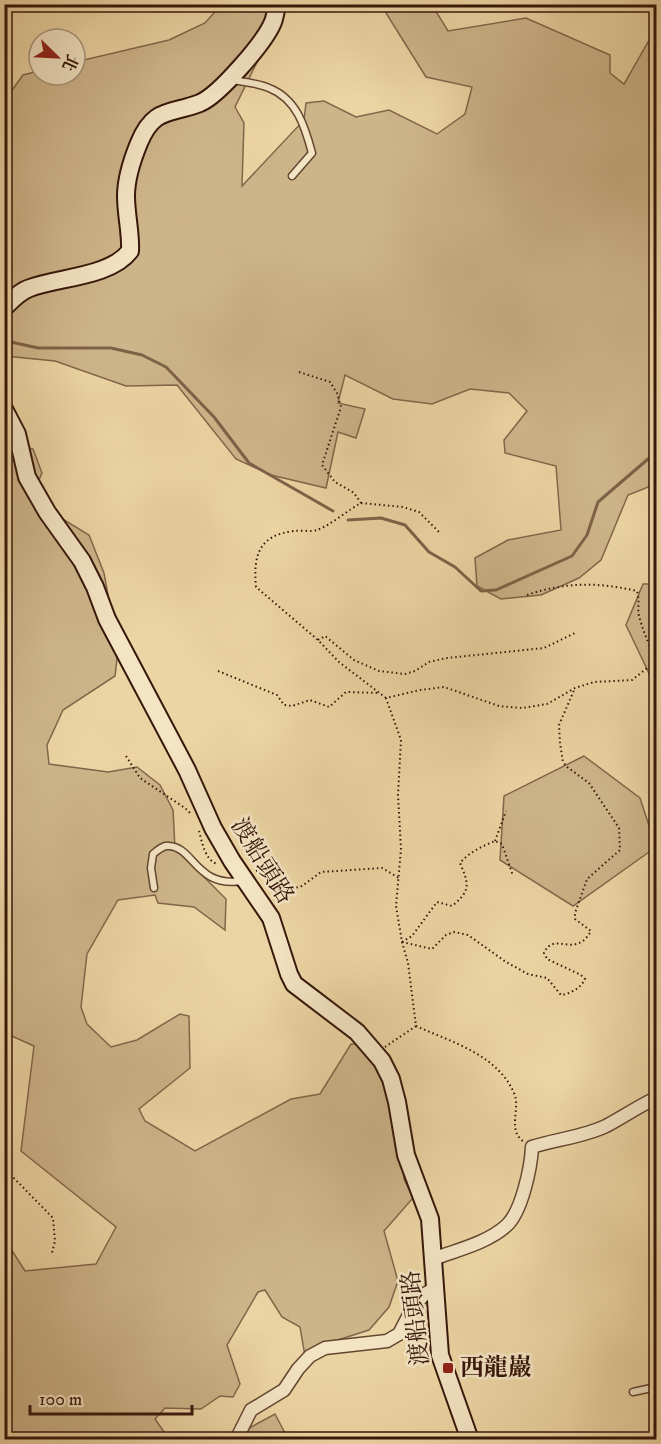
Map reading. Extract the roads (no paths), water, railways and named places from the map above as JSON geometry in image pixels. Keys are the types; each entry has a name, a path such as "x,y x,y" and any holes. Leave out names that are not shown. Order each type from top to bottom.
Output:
{"street":[{"path":"4,308 28,288 108,267 125,258 130,251 126,197 129,171 151,121 166,111 200,103 216,92 260,45 273,22 277,4"},
{"name":"渡船頭路","path":"4,409 17,434 27,477 47,512 82,561 107,619 187,770 213,828 239,872 271,918 294,984 350,1026 376,1053 391,1079 406,1155 430,1219 440,1355 470,1440"},
{"path":"433,1259 481,1240 507,1225 517,1208 531,1164 532,1147 605,1126 657,1098"},
{"path":"237,1439 251,1410 284,1390 310,1356 325,1348 387,1341 399,1334 413,1307 425,1294 435,1288"}],"lane":[{"path":"228,79 269,88 287,99 304,123 312,153 292,176"},
{"path":"154,888 151,868 153,854 163,847 171,846 180,850 205,874 216,880 228,883 239,872"},
{"path":"633,1392 657,1387"}],"waterway":[{"path":"4,345 11,342 38,348 111,348 142,355 166,367 214,417 249,463 333,511"},
{"path":"348,520 381,518 405,525 429,552 455,567 481,591 496,590 572,556 587,535 598,502 648,459 656,457"}],"place":[{"name":"西龍巖","path":"448,1368"}]}
